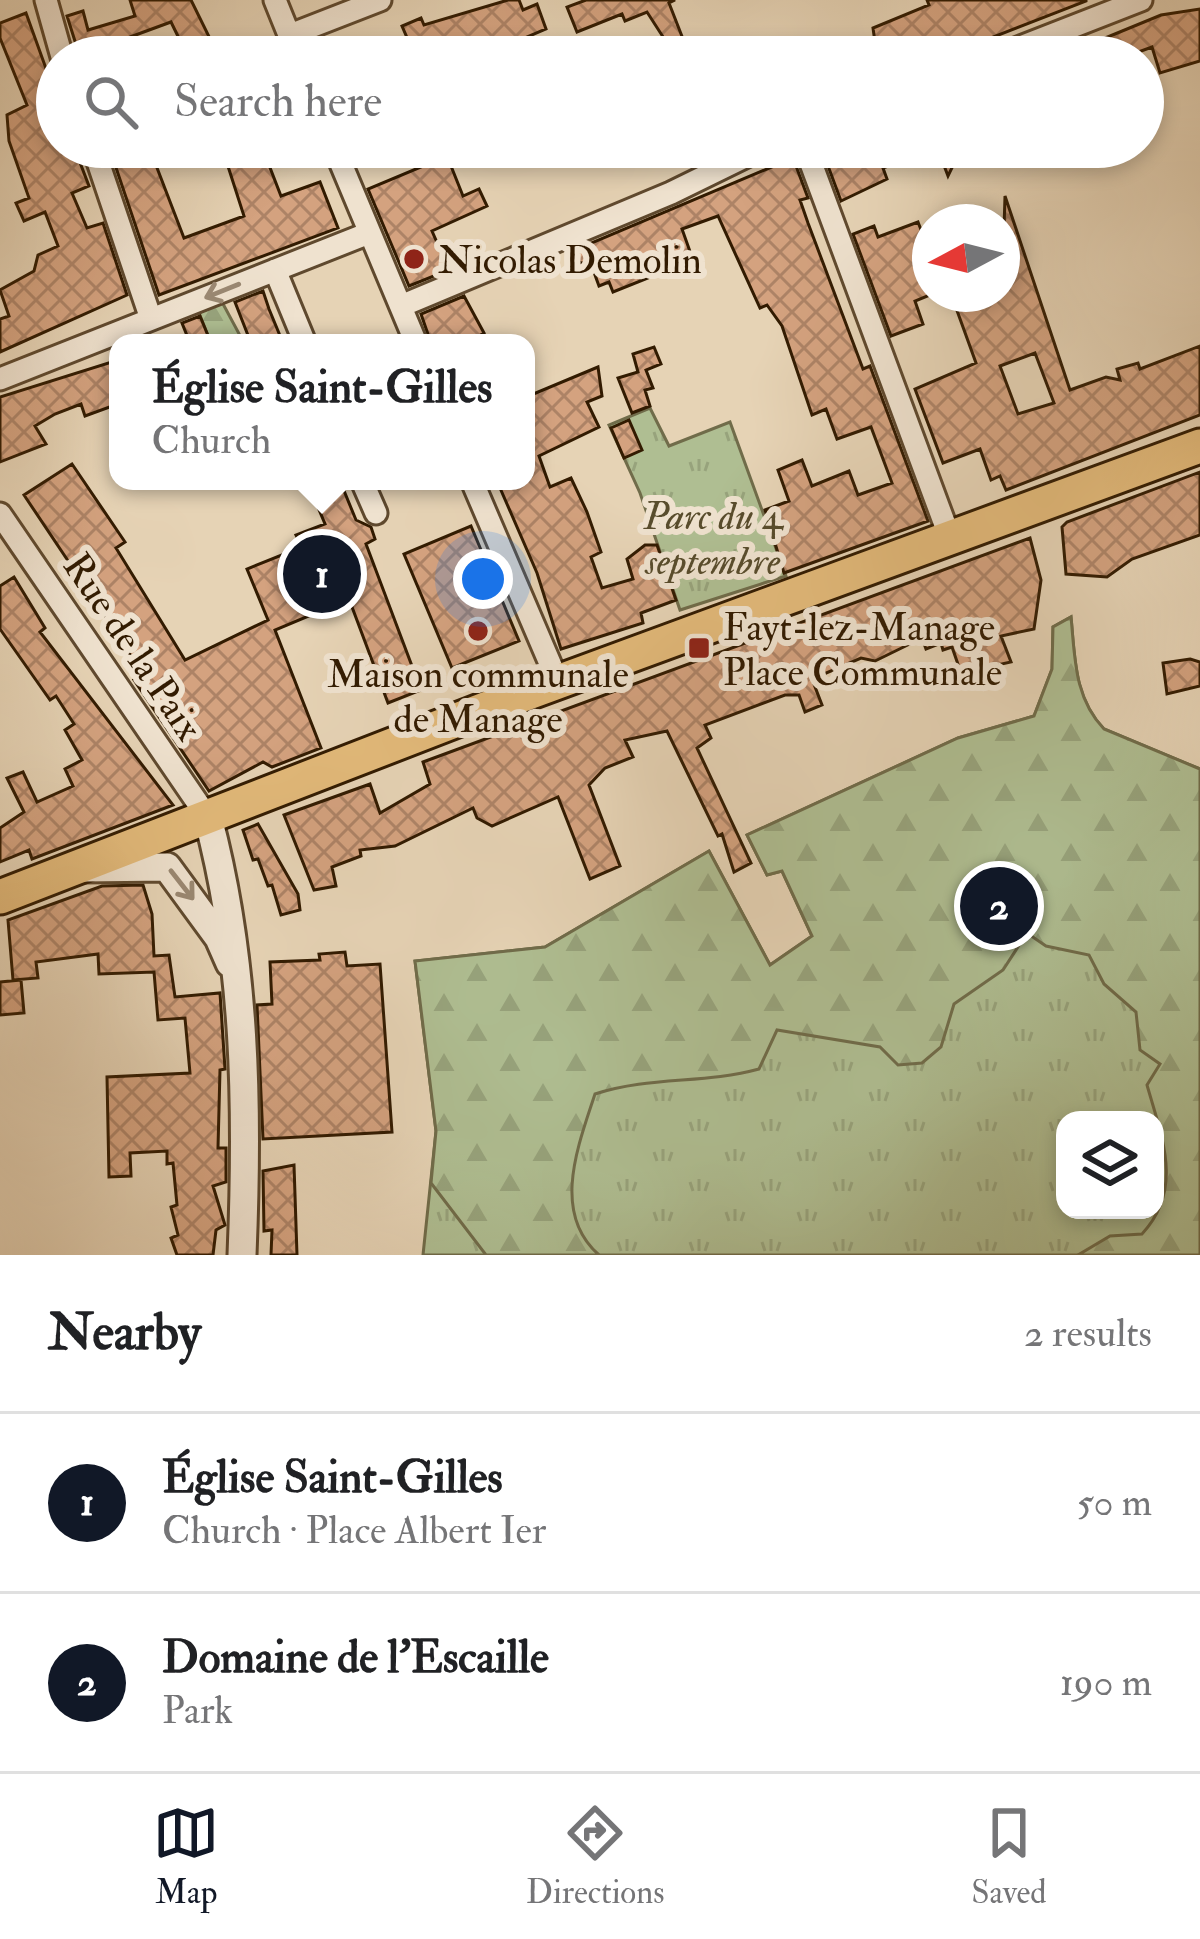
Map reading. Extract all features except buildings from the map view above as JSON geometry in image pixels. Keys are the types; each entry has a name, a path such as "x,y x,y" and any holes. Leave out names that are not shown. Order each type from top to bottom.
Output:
{"main road":[{"path":"0,897 558,682 1200,446"}],"street":[{"path":"46,0 56,36"},
{"path":"275,0 290,35 380,0"},
{"path":"1049,36 1141,0"},
{"path":"100,168 152,319"},
{"path":"343,168 412,334"},
{"path":"401,306 722,168"},
{"path":"813,168 950,538"},
{"path":"114,334 369,232"},
{"path":"275,270 301,334"},
{"path":"0,379 109,336"},
{"path":"366,490 376,513"},
{"path":"476,490 558,682"},
{"name":"Rue de la Paix","path":"0,514 208,818"},
{"path":"208,818 226,888 239,983 242,1255"},
{"path":"79,868 167,867 219,938 239,983"}],"green space":[{"path":"222,302 239,334 207,334 199,313"},
{"name":"Parc du 4 septembre","path":"650,408 669,446 730,422 786,576 680,610 640,493 609,425"},
{"path":"1071,617 1081,691 1104,729 1200,769 1200,1255 423,1255 436,1131 415,961 545,947 709,851 770,965 812,936 782,871 767,875 747,835 958,738 1034,716 1052,669 1053,627"},
{"path":"1071,617 1081,690 1104,729 1200,769 1200,1255 1078,1255 1110,1236 1142,1234 1153,1219 1164,1219 1164,1111 1154,1111 1147,1085 1160,1064 1140,1050 1136,1012 1104,984 1089,955 1046,946 1027,933 1003,970 954,1004 941,1047 922,1063 898,1065 880,1047 777,1030 759,1069 595,1094 576,1157 572,1199 584,1238 599,1255 486,1255 431,1183 436,1131 415,961 545,947 709,851 770,965 812,936 782,871 767,875 747,835 958,738 1034,716 1052,669 1053,627"}],"place":[{"name":"Nicolas Demolin","path":"414,259"},
{"name":"Église Saint-Gilles","path":"322,574"},
{"name":"Maison communale de Manage","path":"478,631"},
{"name":"Fayt-lez-Manage Place Communale","path":"699,648"},
{"name":"Domaine de l'Escaille","path":"999,906"}]}
